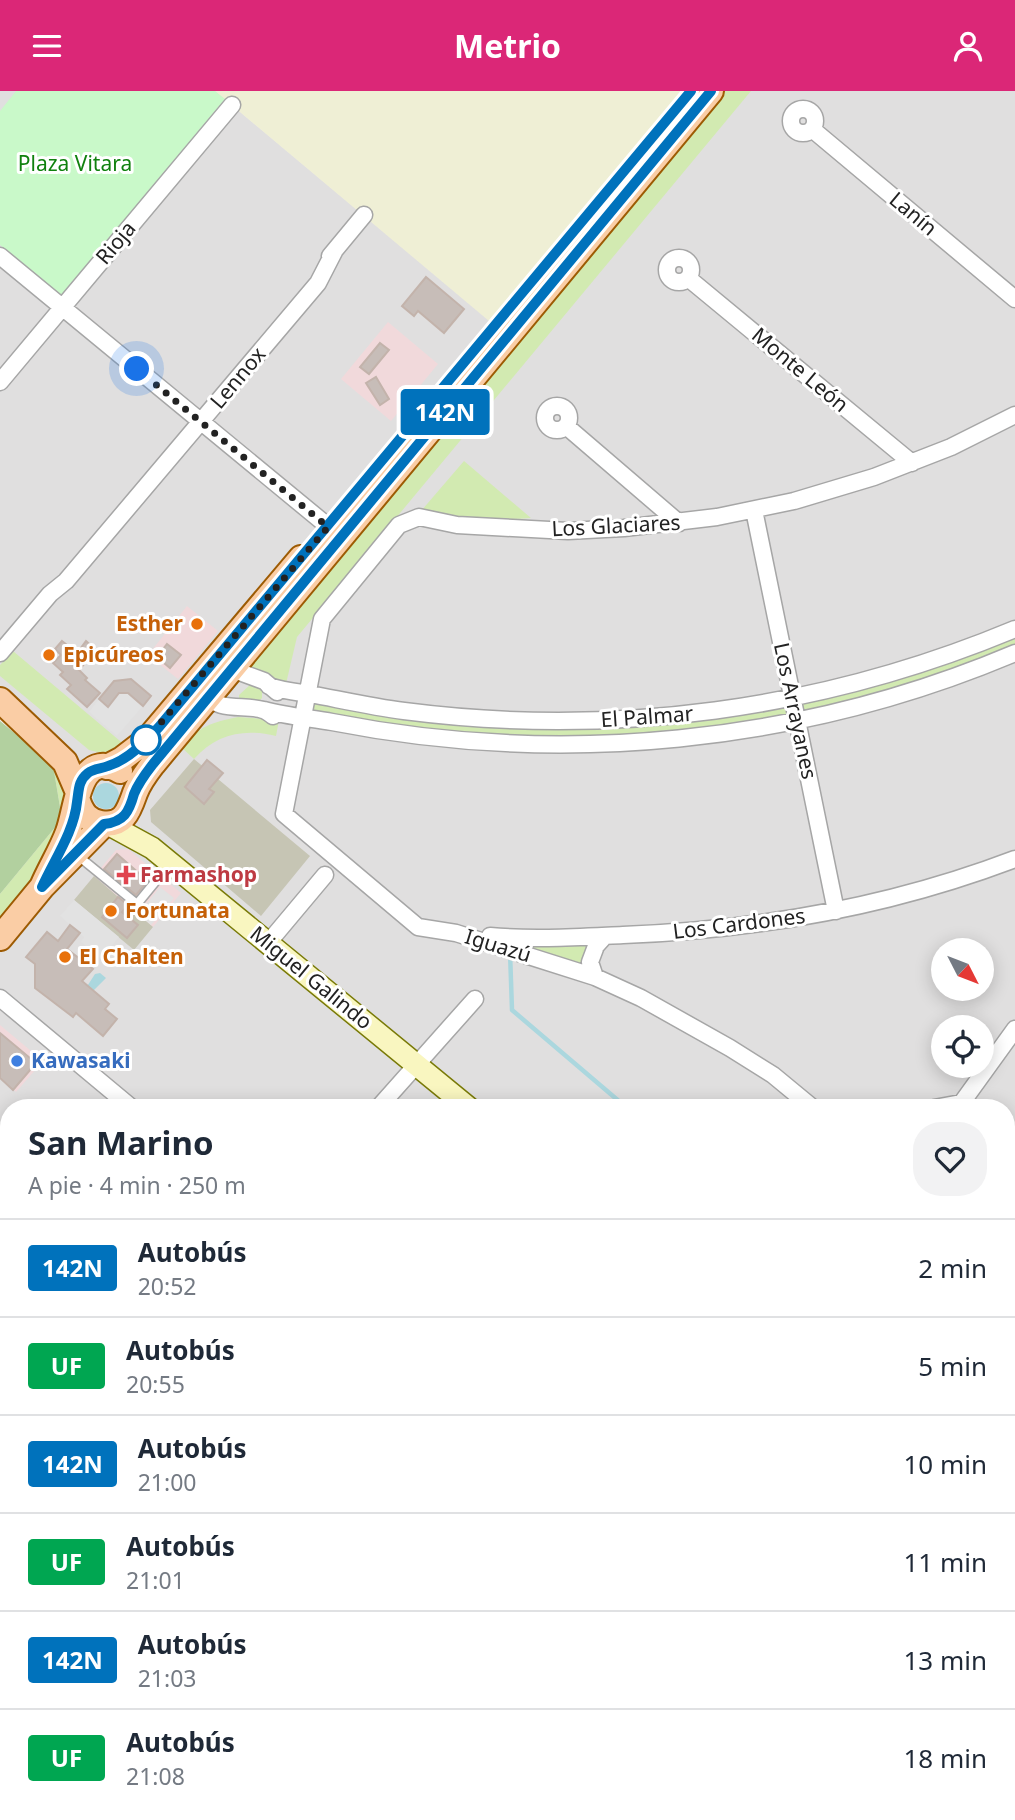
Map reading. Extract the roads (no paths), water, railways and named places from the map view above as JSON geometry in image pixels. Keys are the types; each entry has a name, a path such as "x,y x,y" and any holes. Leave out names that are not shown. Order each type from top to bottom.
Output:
{"main road":[{"path":"0,938 42,887 75,853 106,824 124,817 153,764 202,690 548,275 691,91"},
{"path":"548,275 711,91"},
{"path":"42,887 68,832 87,774 122,759 202,690"},
{"path":"8,707 42,723 83,755 105,767 123,772 129,779 134,798"},
{"path":"8,707 65,762 87,817 106,824"},
{"name":"Miguel Galindo","path":"134,798 143,833 152,848"},
{"name":"Miguel Galindo","path":"106,824 152,848 458,1099"}],"street":[{"name":"Rioja","path":"0,381 232,105"},
{"name":"Lanín","path":"812,129 1015,299"},
{"name":"Lennox","path":"0,653 50,594 66,581 197,418 318,283 335,250 363,215"},
{"path":"0,256 335,532"},
{"name":"Monte León","path":"688,278 912,463"},
{"name":"Los Glaciares","path":"303,717 322,619 399,525 419,517 457,525 513,530 596,530 679,523 754,510 834,490 912,463 1015,415"},
{"path":"566,426 679,523"},
{"name":"Los Arrayanes","path":"754,510 836,911"},
{"name":"El Palmar","path":"223,665 264,681 277,690 445,716 543,721 654,718 724,710 855,684 917,666 1015,629"},
{"name":"El Palmar","path":"202,690 226,706 272,712 272,716 287,719 303,717 420,737 515,744 586,745 728,733 797,721 862,706 924,687 1015,653"},
{"name":"Iguazú","path":"303,717 284,814 418,927 456,933 596,977 641,998 730,1048 773,1075 802,1099"},
{"name":"Los Cardones","path":"456,933 519,938 605,936 681,933 758,925 836,911 912,893 1015,859"},
{"path":"268,943 325,875"},
{"path":"596,977 590,963 596,946 605,936"},
{"path":"0,998 121,1099"},
{"path":"385,1099 475,999"},
{"path":"964,1099 1015,1029"}],"lane":[{"path":"75,853 137,904 170,863"}],"water":[{"path":"106,783 115,787 119,796 115,805 106,809 97,805 93,796 97,787"},
{"path":"100,973 106,978 91,993 86,988 95,974"}],"waterway":[{"path":"510,952 512,1010 616,1099"}],"place":[{"name":"Esther","path":"197,624"},
{"name":"Epicúreos","path":"49,655"},
{"name":"Farmashop","path":"126,875"},
{"name":"Fortunata","path":"111,911"},
{"name":"El Chalten","path":"65,957"},
{"name":"Kawasaki","path":"17,1061"}],"park label":[{"name":"Plaza Vitara","path":"75,164"}]}
